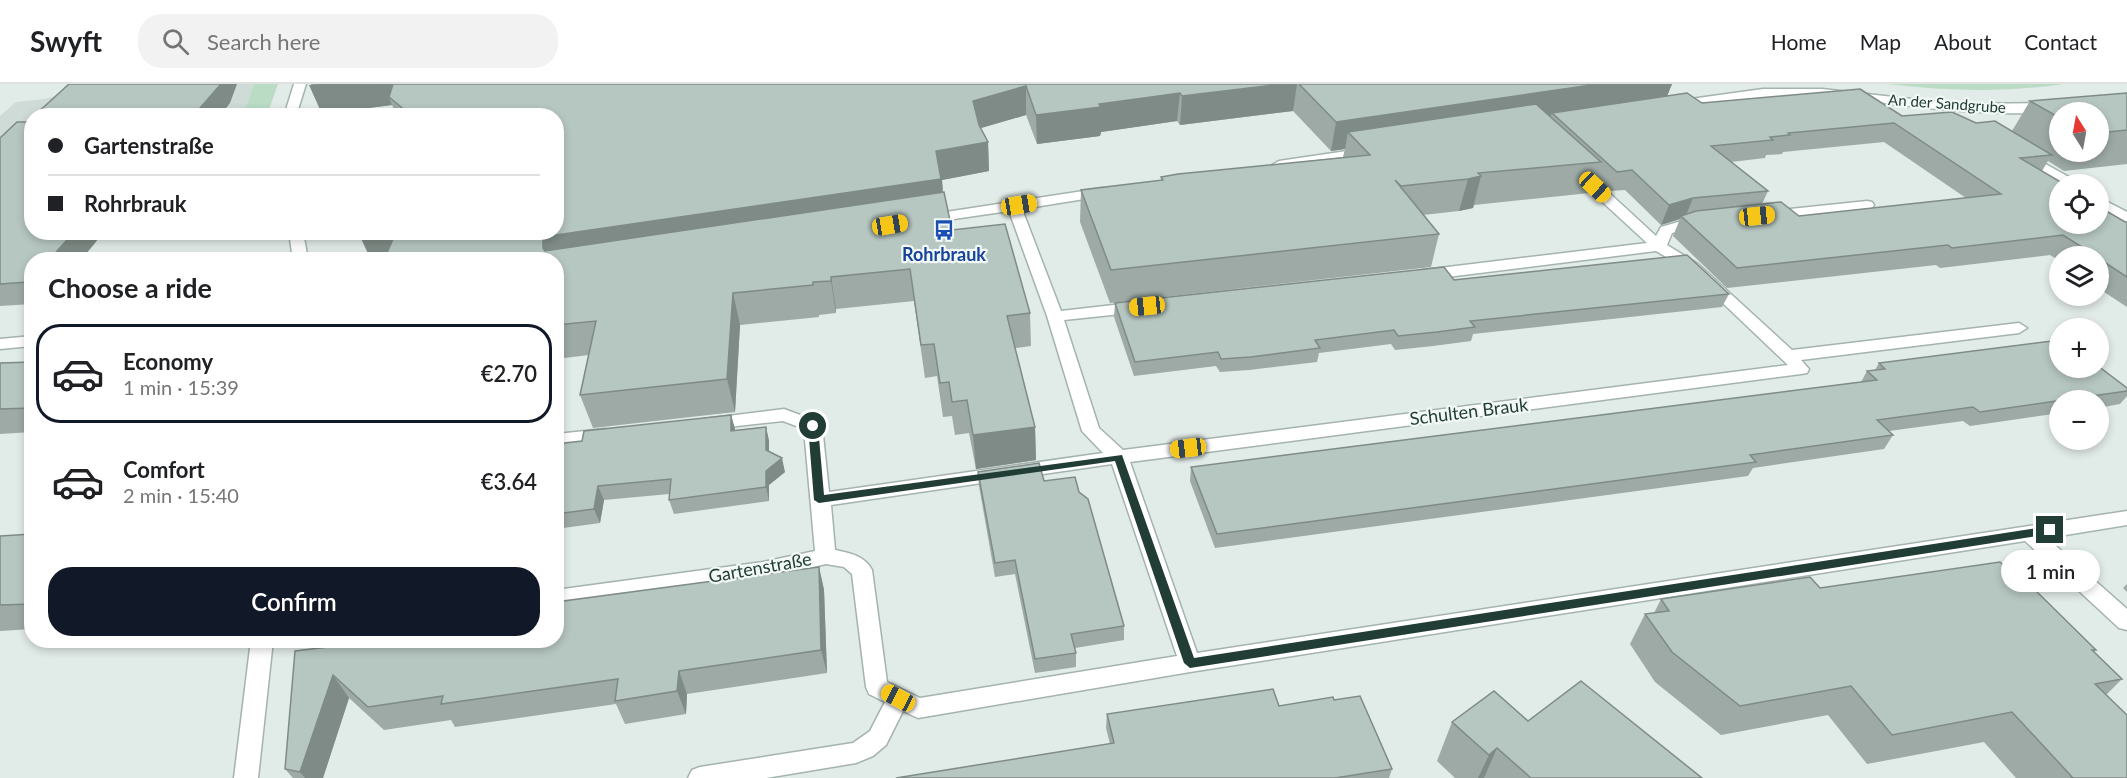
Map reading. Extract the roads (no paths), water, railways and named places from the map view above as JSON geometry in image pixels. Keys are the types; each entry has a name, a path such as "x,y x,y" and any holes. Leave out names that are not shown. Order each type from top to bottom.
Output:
{"street":[{"path":"292,108 300,84"},
{"name":"An der Sandgrube","path":"1665,107 1747,95 1791,93 1822,93 1956,108 2049,107"},
{"path":"1956,108 1970,120"},
{"path":"1264,167 1380,150"},
{"path":"2016,150 2056,174"},
{"path":"1565,159 1659,246 1693,267 1788,356 2019,328"},
{"path":"913,221 1113,190"},
{"path":"1761,216 1867,205"},
{"path":"1014,206 1055,316 1091,431 1119,457 1190,663"},
{"path":"2109,207 2127,218"},
{"path":"1659,246 1666,230 1684,224 1714,220"},
{"path":"1413,276 1659,246"},
{"path":"1055,316 1159,304"},
{"path":"0,344 24,342"},
{"name":"Schulten Brauk","path":"1119,457 1801,369 1788,356"},
{"name":"Gartenstraße","path":"564,597 763,570 826,556 813,426 784,415 696,424"},
{"path":"564,439 628,432"},
{"path":"819,500 1119,457"},
{"path":"826,556 850,561 862,570 877,687 918,708 1190,663 2127,518"},
{"path":"2030,534 2127,622"},
{"path":"246,778 261,648"},
{"path":"700,778 856,753 870,748 878,740 898,698"}],"place":[{"name":"Rohrbrauk","path":"944,230"}]}
